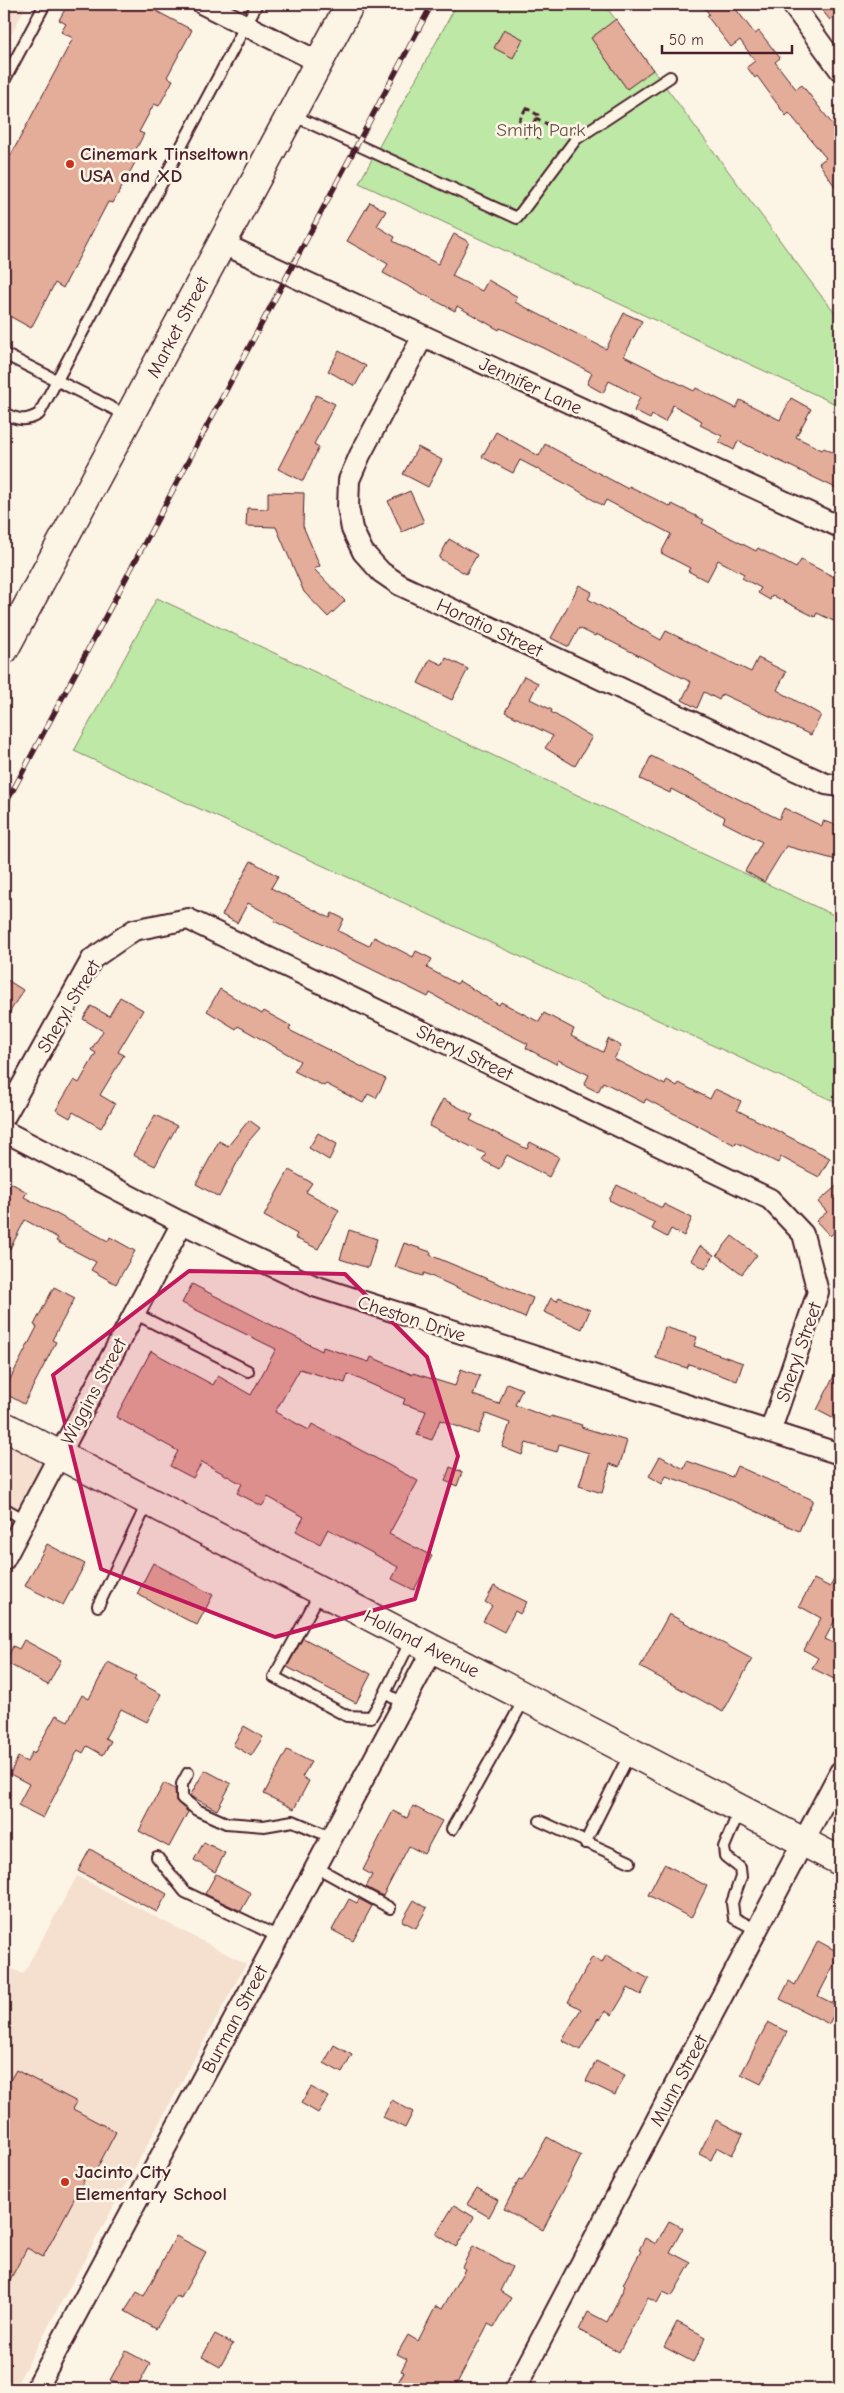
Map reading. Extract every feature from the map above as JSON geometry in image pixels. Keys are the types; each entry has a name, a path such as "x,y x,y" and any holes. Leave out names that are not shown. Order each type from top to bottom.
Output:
{"main road":[{"name":"Market Street","path":"4,650 350,4"},
{"name":"Holland Avenue","path":"4,1426 840,1861"}],"street":[{"path":"203,4 320,62"},
{"path":"792,4 840,70"},
{"name":"Jennifer Lane","path":"221,243 840,528"},
{"name":"Horatio Street","path":"423,336 360,455 349,480 348,507 352,529 363,552 381,572 400,584 795,770 826,784 840,786"},
{"name":"Sheryl Street","path":"4,1118 92,959 134,930 188,919 770,1199 803,1234 818,1292 770,1432"},
{"name":"Cheston Drive","path":"4,1131 182,1222 314,1286 840,1454"},
{"name":"Wiggins Street","path":"4,1560 182,1222"},
{"name":"Burman Street","path":"36,2389 404,1704 423,1644"},
{"name":"Munn Street","path":"515,2389 839,1777"}],"lane":[{"path":"4,81 45,4"},
{"path":"4,413 22,420 31,419 39,414 257,4"},
{"path":"291,114 517,218 576,139 670,77"},
{"path":"4,354 56,382 128,416"},
{"path":"134,1313 248,1371"},
{"path":"98,1606 148,1501"},
{"path":"4,1508 25,1520"},
{"path":"321,1590 274,1678 346,1716 371,1717 385,1693 423,1644"},
{"path":"385,1693 404,1704"},
{"path":"452,1829 526,1697"},
{"path":"585,1843 630,1752"},
{"path":"188,1774 182,1784 182,1798 197,1810 226,1823 264,1826 293,1820 331,1837"},
{"path":"740,1809 724,1847 726,1856 740,1868 741,1877 732,1903 734,1918 757,1930"},
{"path":"540,1821 630,1862"},
{"path":"157,1857 185,1892 279,1937"},
{"path":"316,1867 390,1908"}],"path":[{"path":"526,108 538,115 536,118 526,137 514,130 526,108"},
{"path":"536,118 549,125"},
{"path":"528,132 542,140"}],"highlighted area":[{"path":"189,1271 345,1274 427,1357 458,1456 415,1599 275,1637 101,1569 53,1375"}],"shaded area":[{"path":"4,4 27,4 4,48"},
{"path":"4,1441 45,1462 11,1527 4,1523"},
{"name":"Jacinto City Elementary School","path":"77,1876 246,1964 14,2389 4,2389 4,1965 23,1974"}],"green space":[{"name":"Smith Park","path":"457,4 604,4 819,293 840,318 840,406 359,183"},
{"path":"157,598 840,918 840,1104 74,751"}],"building":[{"name":"Cinemark Tinseltown USA and XD","path":"68,4 143,4 192,30 167,77 173,80 159,106 154,104 139,132 144,134 132,157 137,159 113,203 108,202 63,288 55,283 31,328 4,313 4,168 73,38 61,32 66,24 59,20"},
{"path":"702,4 732,4 755,34 759,31 780,58 775,62 796,89 802,85 840,134 840,194 819,163 826,158 789,113 786,116 757,76 755,78 747,67 755,61 740,40 731,47 707,16 709,14"},
{"path":"817,4 840,4 840,12 830,20"},
{"path":"616,19 653,70 627,89 591,38"},
{"path":"504,29 523,39 513,58 494,48"},
{"path":"370,202 386,211 377,226 395,237 393,241 438,264 454,234 469,242 452,276 482,291 488,280 518,297 515,302 606,349 624,313 642,321 624,356 694,391 696,388 736,408 740,400 780,420 791,398 811,409 796,437 822,450 824,448 840,456 840,490 738,441 734,450 719,442 722,436 700,425 702,421 673,405 665,422 652,415 650,419 634,411 640,397 609,381 603,393 587,384 592,373 544,348 500,328 499,330 457,306 455,311 383,273 388,264 347,241"},
{"path":"339,351 366,366 355,386 328,371"},
{"path":"316,395 335,404 314,444 319,447 303,481 278,469"},
{"path":"496,432 539,456 545,444 628,489 629,486 671,507 672,504 704,520 702,523 756,551 758,548 796,568 801,560 840,580 840,624 817,613 815,617 772,595 770,600 758,593 761,588 742,578 744,574 718,560 707,581 688,571 690,568 661,553 671,534 606,500 603,506 574,488 520,460 513,473 482,457"},
{"path":"418,447 442,460 428,487 403,474"},
{"path":"410,491 424,522 402,532 388,501"},
{"path":"268,492 304,493 303,526 320,566 314,569 345,601 328,617 304,592 276,527 246,526 247,508 268,509"},
{"path":"449,539 477,555 466,574 439,558"},
{"path":"579,585 592,592 588,599 661,640 666,631 751,672 758,658 786,672 777,690 821,715 811,735 722,694 719,700 704,692 697,708 682,700 691,682 596,634 595,636 579,628 569,647 551,638"},
{"path":"446,658 468,669 452,700 418,683 430,659 443,665"},
{"path":"524,676 538,683 530,699 552,710 551,712 592,737 575,766 545,748 553,736 505,712"},
{"path":"651,756 779,819 784,808 822,826 823,821 840,826 840,861 786,846 764,882 745,871 762,842 723,822 725,817 671,789 670,793 640,779"},
{"path":"251,861 278,876 271,888 330,918 332,913 344,919 338,931 369,946 374,937 413,957 416,951 432,959 427,968 457,984 459,981 499,1005 501,1002 539,1022 544,1013 574,1029 571,1036 603,1052 608,1039 621,1046 614,1059 665,1085 667,1080 677,1086 679,1083 710,1099 715,1089 741,1101 737,1110 830,1158 819,1177 781,1157 778,1163 736,1142 735,1145 646,1099 644,1103 603,1082 598,1092 584,1085 589,1075 558,1060 556,1064 526,1048 528,1044 474,1018 430,993 428,997 274,921 275,918 248,903 237,923 222,915"},
{"path":"4,978 23,990 4,1022"},
{"path":"220,989 262,1014 264,1011 291,1026 289,1030 386,1079 376,1098 368,1094 363,1103 326,1084 324,1086 294,1071 300,1061 238,1026 236,1029 207,1011"},
{"path":"120,997 143,1010 118,1052 124,1055 100,1095 115,1104 101,1128 73,1112 70,1118 56,1110 74,1080 79,1083 96,1053 91,1050 103,1031 83,1019 91,1006 109,1016"},
{"path":"443,1099 473,1115 470,1120 527,1149 530,1142 559,1157 549,1177 507,1155 499,1169 482,1160 486,1154 429,1126"},
{"path":"155,1115 177,1126 155,1166 133,1155"},
{"path":"249,1120 260,1128 248,1142 219,1197 196,1184 219,1141 228,1146"},
{"path":"318,1133 337,1144 329,1160 309,1148"},
{"path":"289,1170 312,1183 306,1192 339,1210 318,1249 295,1238 297,1234 264,1216"},
{"path":"11,1183 27,1192 24,1197 108,1241 110,1237 135,1251 116,1284 91,1270 96,1262 56,1241 58,1238 25,1220 4,1260 4,1196"},
{"path":"840,1183 840,1227 830,1236 816,1221 827,1212 818,1202"},
{"path":"617,1185 662,1208 664,1204 692,1218 684,1236 671,1229 667,1237 652,1229 655,1223 609,1200"},
{"path":"349,1230 377,1239 368,1268 340,1259"},
{"path":"732,1236 757,1255 742,1274 717,1255"},
{"path":"404,1243 431,1252 430,1255 533,1298 525,1318 424,1273 423,1276 395,1267"},
{"path":"700,1246 714,1255 705,1269 691,1260"},
{"path":"192,1284 322,1351 323,1347 369,1362 371,1357 413,1375 413,1373 455,1386 461,1369 480,1376 473,1395 499,1404 507,1383 522,1389 515,1405 550,1418 551,1416 582,1425 581,1427 627,1441 619,1467 610,1464 602,1493 579,1486 589,1453 559,1444 557,1452 526,1443 522,1455 502,1447 510,1423 486,1414 478,1434 440,1420 432,1440 417,1435 426,1411 403,1404 405,1399 348,1374 345,1383 300,1369 275,1412 309,1430 312,1424 418,1481 389,1534 432,1556 414,1590 392,1579 398,1567 328,1529 320,1544 296,1531 304,1517 268,1497 262,1506 237,1493 242,1484 202,1462 193,1478 170,1466 178,1451 116,1417 151,1351 213,1385 218,1376 251,1395 276,1349 182,1303"},
{"path":"54,1287 75,1298 52,1340 56,1342 24,1404 4,1393 4,1391 37,1327 34,1325"},
{"path":"559,1297 590,1310 582,1329 544,1312 551,1298 557,1301"},
{"path":"665,1327 697,1337 694,1346 743,1363 737,1381 689,1364 687,1368 656,1358"},
{"path":"840,1364 840,1422 817,1410"},
{"path":"660,1456 684,1469 687,1461 732,1477 737,1466 813,1500 799,1531 716,1493 666,1476 662,1484 649,1476"},
{"path":"450,1467 462,1472 457,1486 445,1481"},
{"path":"47,1544 85,1564 63,1605 25,1586"},
{"path":"153,1563 213,1595 197,1625 137,1594"},
{"path":"840,1568 840,1610 825,1639 840,1646 840,1671 836,1680 812,1668 818,1658 804,1650 821,1618 799,1606 814,1579 830,1587"},
{"path":"494,1586 527,1602 520,1614 515,1611 504,1632 483,1621 492,1606 485,1602"},
{"path":"669,1614 752,1659 723,1712 640,1667"},
{"path":"303,1638 371,1674 356,1703 287,1667"},
{"path":"24,1640 61,1660 48,1685 5,1662 13,1646 19,1649"},
{"path":"108,1662 136,1676 134,1680 161,1694 147,1722 121,1709 105,1738 111,1741 103,1755 87,1746 83,1753 78,1750 43,1818 18,1805 29,1784 10,1774 18,1757 27,1762 32,1752 34,1754 56,1715 68,1721 82,1695 89,1699"},
{"path":"244,1726 263,1737 251,1756 233,1745"},
{"path":"287,1750 311,1762 302,1777 309,1781 294,1809 264,1794"},
{"path":"205,1770 231,1784 217,1810 190,1796"},
{"path":"164,1783 175,1789 176,1801 188,1812 169,1847 139,1831"},
{"path":"413,1806 442,1821 424,1854 409,1846 383,1896 366,1887 372,1875 363,1870 393,1811 407,1818"},
{"path":"204,1842 225,1853 215,1872 194,1860"},
{"path":"90,1849 167,1894 157,1912 78,1871"},
{"path":"664,1864 707,1886 691,1918 648,1895"},
{"path":"216,1874 251,1893 241,1911 205,1894"},
{"path":"349,1899 357,1903 359,1899 372,1906 353,1941 332,1930"},
{"path":"414,1900 427,1908 416,1928 402,1921"},
{"path":"818,1941 840,1953 818,1996 838,2006 829,2024 780,1999 789,1981 795,1985"},
{"path":"606,1955 649,1979 641,1995 628,1988 612,2015 605,2011 600,2020 598,2018 580,2050 562,2040 581,2009 568,2002 592,1957 602,1963"},
{"path":"768,2022 787,2032 761,2084 741,2074"},
{"path":"334,2045 352,2055 342,2073 324,2063"},
{"path":"596,2061 625,2075 615,2095 586,2081"},
{"path":"16,2070 77,2102 73,2109 116,2132 94,2174 89,2171 43,2257 27,2248 4,2291 4,2081 9,2082"},
{"path":"311,2087 328,2097 318,2113 301,2103"},
{"path":"392,2100 413,2112 405,2128 383,2117"},
{"path":"716,2120 743,2134 732,2155 717,2147 711,2160 699,2154"},
{"path":"547,2137 581,2156 543,2230 504,2209 519,2180 522,2181"},
{"path":"477,2188 498,2200 489,2217 467,2204"},
{"path":"454,2205 474,2217 456,2247 436,2234"},
{"path":"669,2221 683,2228 670,2252 691,2263 672,2296 663,2292 657,2303 648,2298 619,2352 579,2330 588,2312 607,2322 625,2286 623,2284 641,2251 639,2250 645,2238 656,2244"},
{"path":"176,2236 206,2252 181,2298 176,2296 156,2329 125,2311 137,2292 144,2296"},
{"path":"473,2246 512,2267 500,2291 511,2298 494,2327 488,2324 454,2389 394,2389 404,2372 401,2371 407,2359 397,2354 408,2335 418,2341 436,2306 442,2309 465,2269 462,2267"},
{"path":"677,2322 706,2337 693,2362 664,2347"},
{"path":"215,2334 233,2344 220,2367 202,2357"},
{"path":"126,2351 150,2364 136,2389 127,2389 110,2380"}],"railway":[{"path":"4,807 432,4"}],"place":[{"name":"Cinemark Tinseltown USA and XD","path":"70,164"},
{"name":"Jacinto City Elementary School","path":"65,2182"}]}
